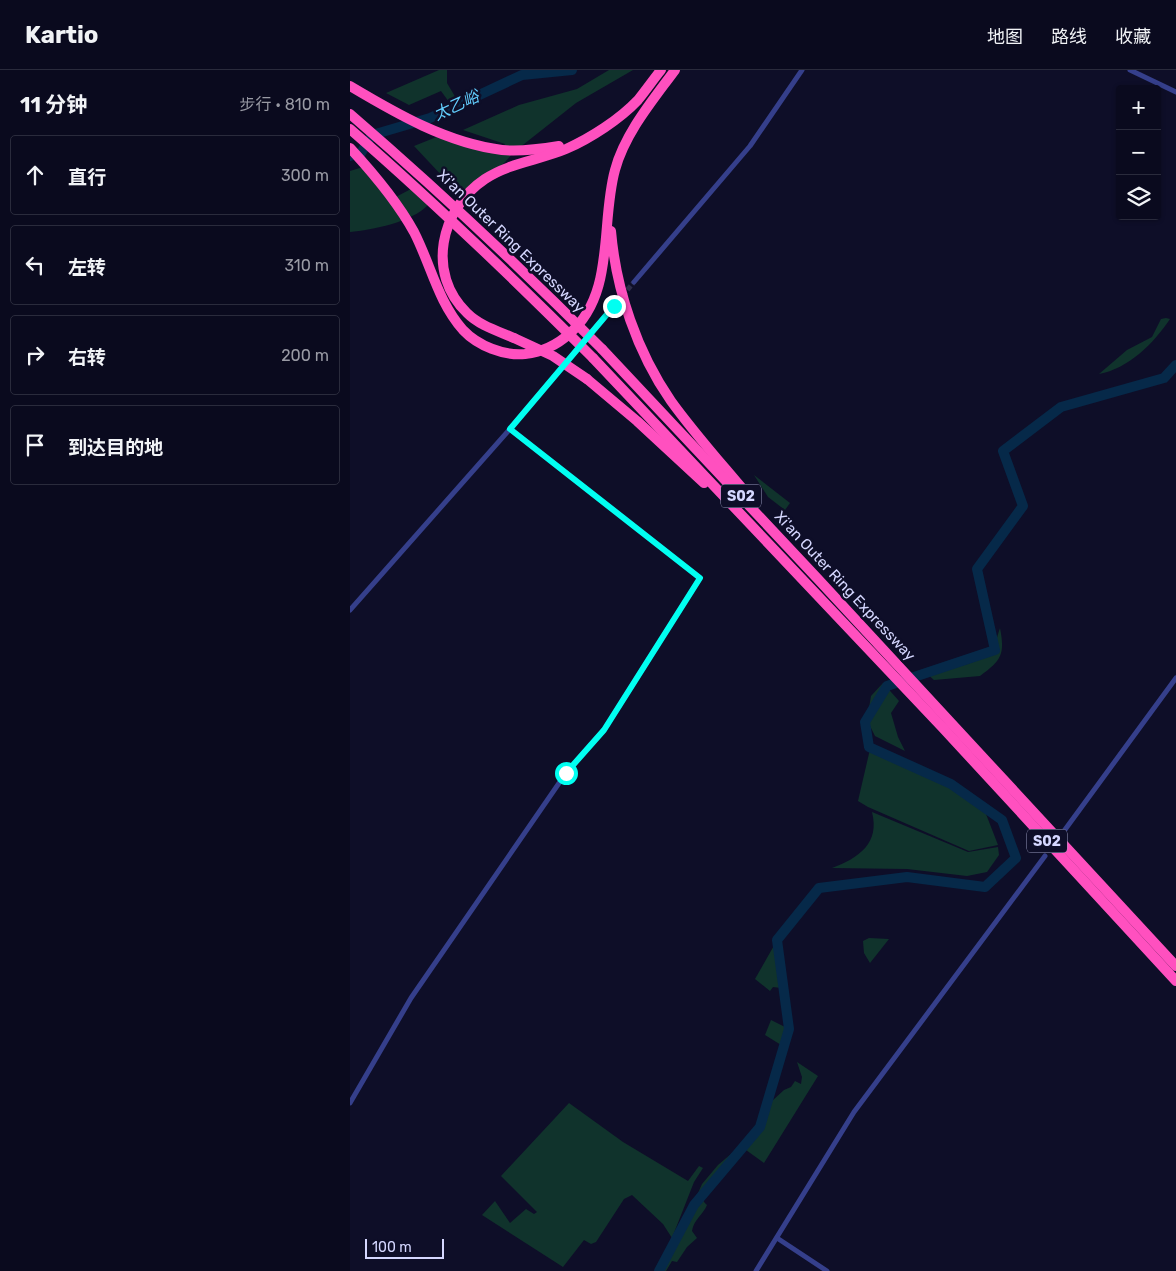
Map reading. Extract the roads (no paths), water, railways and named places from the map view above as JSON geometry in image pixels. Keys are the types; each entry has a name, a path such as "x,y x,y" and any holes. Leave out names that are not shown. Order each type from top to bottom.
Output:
{"highway":[{"path":"661,70 638,100 619,117 601,129 567,148 506,169 485,179 469,192 458,205 448,225 442,259 445,278 452,293 467,313 485,326 553,356 587,379 651,434 806,583"},
{"path":"350,148 372,172 413,232 436,285 454,318 464,331 479,342 497,350 515,355 534,353 555,345 575,329 596,295 601,277 610,195 615,170 628,140 646,110 675,70"},
{"path":"350,86 394,112 466,143 503,150 540,149 564,145 601,129"},
{"name":"Xi'an Outer Ring Expressway","path":"350,114 405,161 520,267 602,349 817,578 874,648"},
{"name":"Xi'an Outer Ring Expressway","path":"350,129 399,171 524,289 593,358 806,583 874,648 1176,966"},
{"path":"610,195 611,231 617,269 627,311 645,355 671,400 817,578"},
{"name":"Xi'an Outer Ring Expressway","path":"921,698 1176,981"}],"street":[{"path":"634,282 750,146 802,70"},
{"path":"1130,70 1176,92"},
{"path":"350,610 510,429 614,306"},
{"path":"350,1103 411,998 566,773 604,730 700,578 510,429"},
{"path":"1064,830 1176,678"},
{"path":"756,1271 854,1112 1046,856"},
{"path":"777,1238 827,1271"}],"waterway":[{"name":"太乙峪","path":"350,156 361,153 372,135 430,118 522,75 572,70"},
{"path":"659,1271 694,1205 760,1127 789,1029 777,940 819,888 907,877 985,887 1016,858 1002,820 951,784 869,747 865,722 887,686 995,650 977,569 1023,506 1003,451 1061,407 1164,378 1176,365"}],"tunnel":[{"path":"613,307 634,282"}]}
